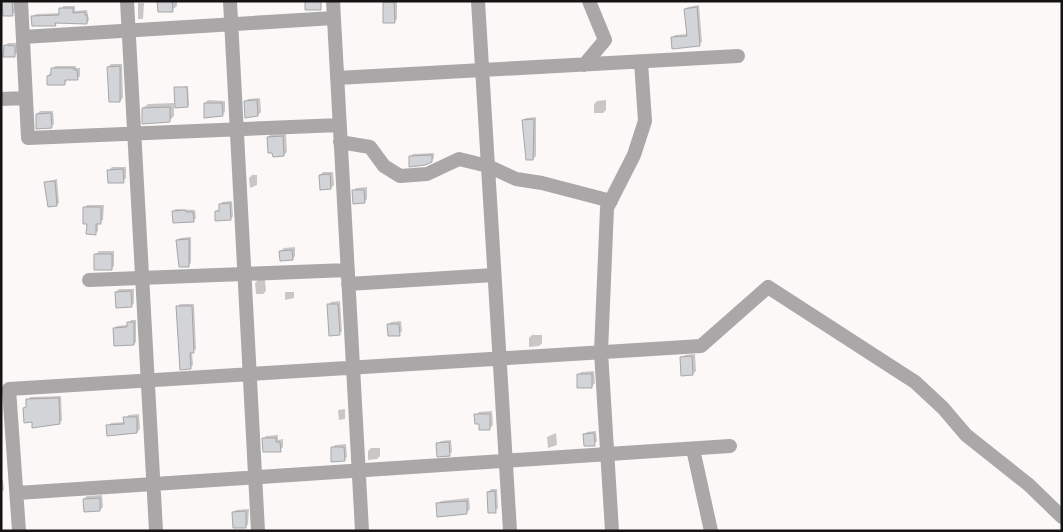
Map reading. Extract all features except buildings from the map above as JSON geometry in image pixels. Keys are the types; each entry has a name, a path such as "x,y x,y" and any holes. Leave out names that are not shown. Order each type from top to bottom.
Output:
{"street":[{"path":"21,1 28,138 340,125"},
{"path":"126,1 156,531"},
{"path":"230,1 258,531"},
{"path":"333,1 362,531"},
{"path":"478,1 510,531"},
{"path":"584,65 605,40 589,1"},
{"path":"22,37 334,18"},
{"path":"337,78 738,56"},
{"path":"612,531 601,352 607,208 634,155 645,121 641,62"},
{"path":"1,99 26,98"},
{"path":"340,142 370,147 384,166 400,176 427,174 458,159 488,166 516,179 542,183 611,201"},
{"path":"89,280 244,274 348,277 494,276"},
{"path":"19,531 17,493 7,450 9,389 701,346 768,287 915,382 943,408 966,435 1030,486 1062,517"},
{"path":"17,493 730,446"},
{"path":"693,449 711,531"}]}
